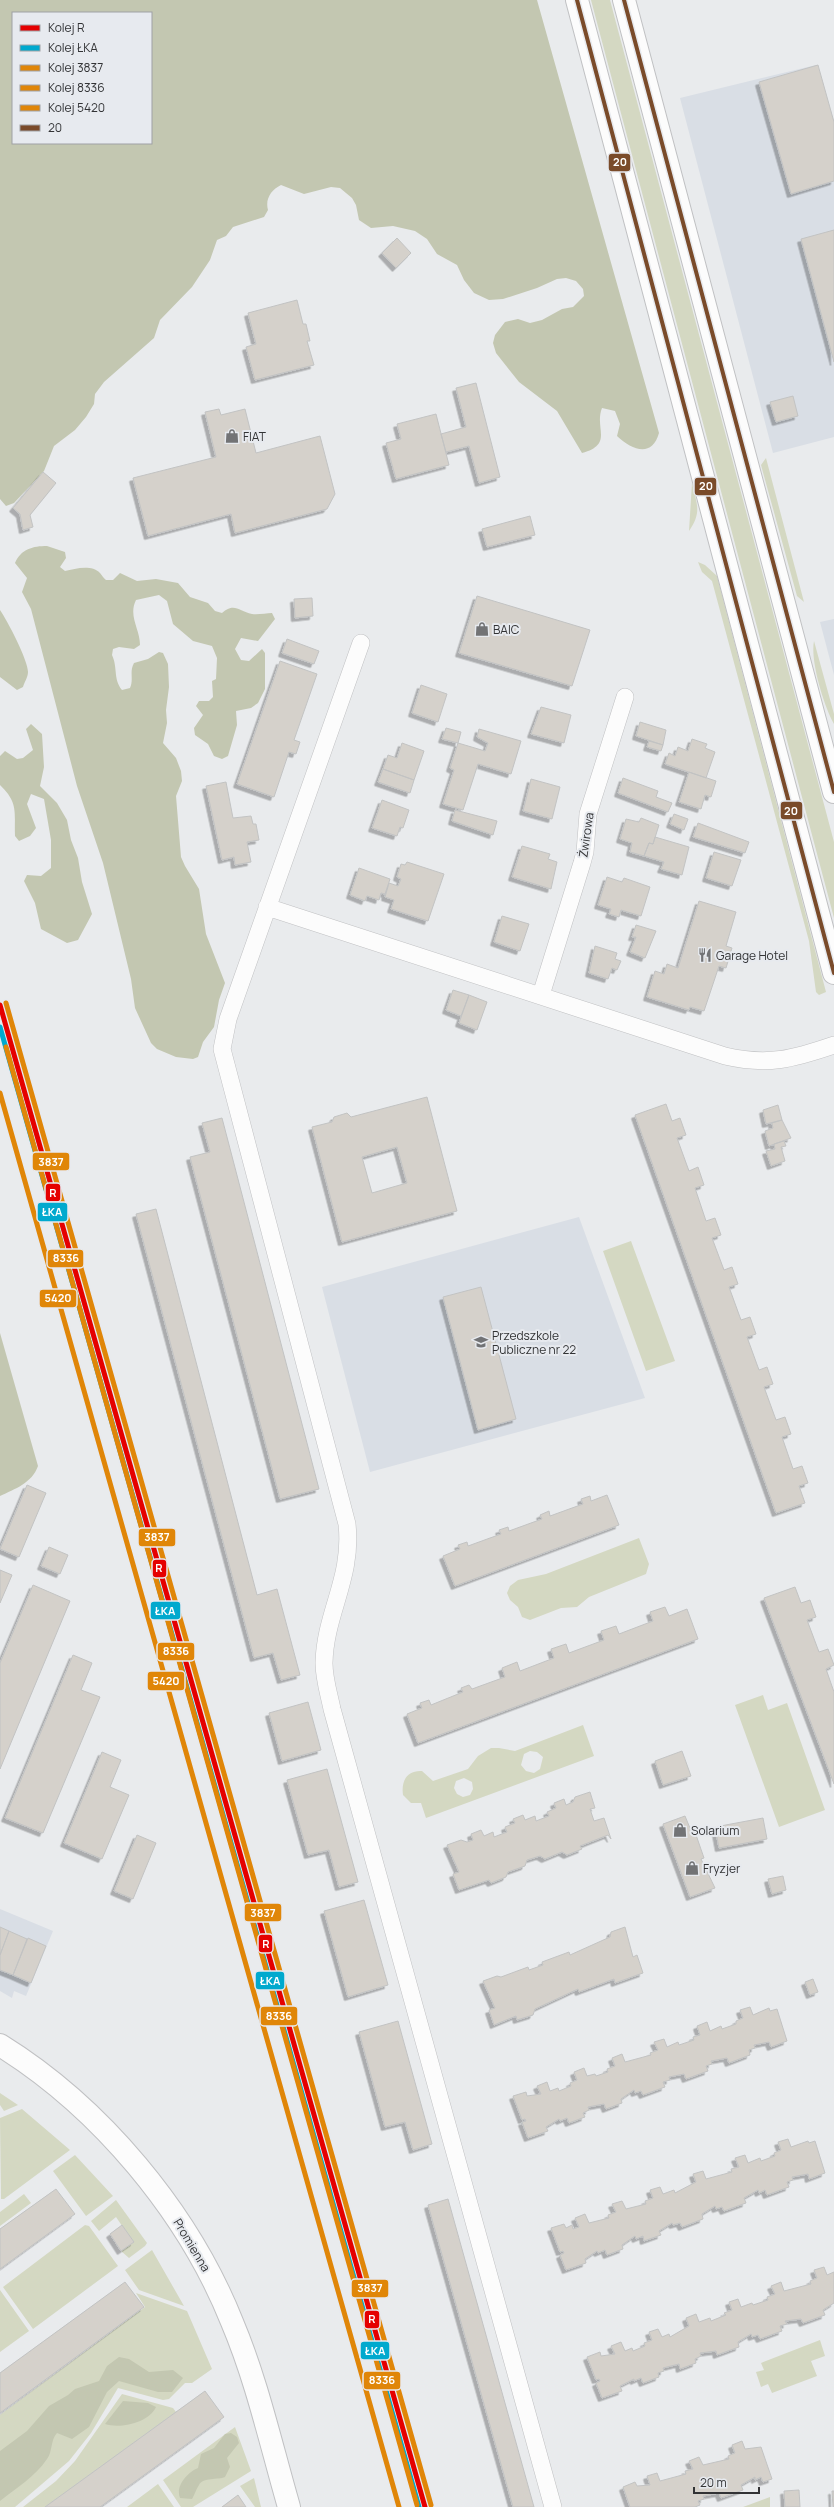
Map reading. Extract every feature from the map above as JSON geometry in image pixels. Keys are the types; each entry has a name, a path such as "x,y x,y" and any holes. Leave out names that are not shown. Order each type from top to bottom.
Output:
{"main road":[{"path":"577,0 834,972"},
{"path":"624,0 834,792"},
{"name":"Promienna","path":"0,2045 46,2076 75,2102 148,2181 187,2234 224,2303 239,2338 289,2507"}],"street":[{"path":"361,643 228,1019 222,1050 347,1524 348,1558 329,1630 324,1664 326,1683 344,1757 554,2507"},
{"name":"Żwirowa","path":"541,995 584,858 588,814 625,697"},
{"path":"267,907 700,1048 750,1061 788,1060 834,1046"}],"shaded area":[{"path":"816,65 834,121 834,437 773,453 680,98"},
{"path":"834,619 834,675 820,622"},
{"name":"Przedszkole Publiczne nr 22","path":"579,1217 645,1398 370,1472 322,1287"},
{"path":"0,1909 53,1931 26,1996 14,1991 12,1998 0,1991"}],"green space":[{"path":"0,0 537,0 659,433 652,446 647,449 635,448 623,441 617,436 620,424 615,411 602,408 600,415 601,435 598,445 582,453 557,411 519,382 496,353 493,343 495,335 505,322 518,319 530,323 542,320 562,309 573,307 584,296 583,289 576,281 566,278 557,279 537,288 503,299 489,300 474,293 464,280 457,265 437,254 427,239 415,231 393,226 371,228 359,220 356,205 352,198 340,188 331,187 304,194 281,185 274,189 270,195 267,202 268,210 264,217 233,227 226,236 217,240 210,260 192,287 160,320 154,338 104,382 95,394 94,404 86,417 75,430 54,446 44,471 14,503 6,506 0,499"},
{"path":"591,0 610,0 834,842 834,918"},
{"path":"766,458 804,602 797,596 761,465"},
{"path":"692,483 697,503 697,513 696,519 689,531"},
{"path":"47,546 65,552 66,558 60,567 65,571 78,568 88,568 96,570 106,580 113,580 120,573 137,581 156,579 178,583 190,597 208,603 215,611 222,613 230,608 237,608 252,614 272,613 275,619 258,641 241,638 235,649 241,660 249,661 262,649 265,653 265,689 258,703 251,708 236,711 237,725 228,756 222,759 214,756 208,744 195,735 194,728 203,715 196,706 199,701 209,701 213,697 212,681 216,679 217,658 212,646 193,641 173,624 167,601 159,595 136,600 133,612 140,639 140,645 134,649 119,647 113,649 112,655 115,664 116,678 122,690 130,688 134,663 148,659 159,652 163,653 168,664 169,687 166,710 167,723 163,743 176,758 181,771 182,781 176,796 181,857 199,889 206,934 225,983 219,1000 214,1027 203,1042 198,1057 193,1059 176,1057 157,1049 151,1043 135,1008 131,979 103,863 77,786 31,609 22,592 27,578 15,563 24,551 32,548"},
{"path":"698,562 705,565 717,576 826,992 819,995 816,992 809,941 712,581 702,572"},
{"path":"0,610 17,640 27,666 27,678 23,687 17,690 0,677"},
{"path":"814,641 834,714 834,724 826,706 816,671 813,650"},
{"path":"31,724 42,734 44,767 40,786 57,803 67,820 71,840 78,858 82,882 92,914 78,940 67,943 41,929 35,903 24,881 27,875 41,876 51,868 51,840 44,799 31,794 27,804 36,828 30,836 19,841 15,836 15,815 13,803 6,791 0,785 0,756 5,751 17,759 23,758 33,750 26,729"},
{"path":"631,1241 675,1361 646,1371 603,1251"},
{"path":"0,1333 38,1466 32,1477 22,1485 0,1496"},
{"path":"639,1538 649,1564 646,1574 589,1597 577,1607 561,1608 530,1620 522,1617 518,1607 510,1600 507,1593 510,1586 518,1580 546,1574"},
{"path":"763,1695 768,1710 787,1703 825,1810 779,1827 735,1705"},
{"path":"583,1725 594,1756 426,1818 421,1803 411,1803 403,1795 404,1781 412,1772 422,1771 433,1781 468,1769 478,1756 491,1748 515,1751","holes":["530,1751 537,1752 543,1757 540,1769 534,1773 526,1771 521,1765 524,1754","464,1778 472,1782 473,1789 470,1795 463,1797 457,1794 454,1788 456,1781"]},
{"path":"0,2093 18,2105 4,2111 0,2105"},
{"path":"22,2109 70,2150 4,2199 1,2199 0,2118"},
{"path":"75,2155 113,2196 86,2216 53,2171"},
{"path":"24,2194 31,2203 0,2226 0,2212"},
{"path":"116,2200 147,2243 129,2258 121,2251 133,2242 116,2217 99,2231 91,2221"},
{"path":"85,2225 89,2226 118,2266 33,2329 3,2287"},
{"path":"152,2250 184,2306 139,2290 125,2270"},
{"path":"0,2290 29,2331 0,2352"},
{"path":"136,2293 187,2311 212,2369 192,2383 185,2383 169,2399 163,2400 118,2388 91,2433 69,2461 15,2507 0,2507 0,2415 145,2307"},
{"path":"820,2340 825,2356 811,2361 817,2376 772,2393 768,2384 761,2387 756,2372 764,2370 761,2363"},
{"path":"119,2357 129,2359 149,2372 173,2370 183,2378 172,2392 158,2392 119,2381 107,2392 89,2427 72,2439 57,2433 53,2439 49,2456 37,2471 0,2501 0,2451 27,2431 49,2406 75,2389 99,2381 107,2366"},
{"path":"122,2394 173,2408 176,2412 45,2507 23,2507 56,2481 75,2461"},
{"path":"123,2401 148,2403 156,2407 152,2413 141,2421 118,2426 105,2424"},
{"path":"235,2427 251,2471 193,2507 181,2507 163,2480"},
{"path":"231,2433 237,2437 239,2443 227,2458 230,2467 225,2477 201,2482 192,2499 180,2498 179,2489 181,2484 190,2473 198,2468 201,2454 214,2448 225,2434"},
{"path":"254,2478 261,2507 255,2507 240,2486"},
{"path":"158,2484 174,2507 127,2507"},
{"path":"770,2497 770,2507 743,2507"}],"building":[{"path":"818,65 834,122 834,181 791,194 759,82"},
{"path":"834,230 834,362 801,239"},
{"path":"397,238 411,253 396,268 382,253"},
{"path":"297,300 303,324 306,324 310,341 307,341 314,365 255,380 246,347 256,344 248,313"},
{"path":"476,383 500,477 479,483 469,446 446,452 441,434 466,427 456,388"},
{"path":"793,396 798,416 776,422 770,402"},
{"path":"219,409 221,415 245,409 256,453 320,436 335,494 327,509 235,533 231,514 148,536 133,478 216,457 205,412"},
{"path":"436,414 449,465 396,479 386,443 401,439 397,424"},
{"path":"43,472 56,483 30,515 33,527 23,530 20,514 13,508"},
{"path":"530,516 535,535 487,547 482,529"},
{"path":"477,596 590,630 572,686 459,653"},
{"path":"312,598 313,616 295,618 294,599"},
{"path":"287,639 319,651 314,664 282,653"},
{"path":"280,661 317,674 294,740 300,742 296,754 289,752 274,797 237,784"},
{"path":"421,685 447,694 438,722 412,713"},
{"path":"541,707 571,715 564,743 531,734"},
{"path":"640,722 666,730 663,745 636,736"},
{"path":"446,728 461,732 458,743 442,739"},
{"path":"479,729 521,741 511,774 478,764 463,810 443,804 454,770 450,768 458,743 485,751 488,743 477,737"},
{"path":"692,739 707,744 705,748 715,752 706,778 665,764 669,753 675,756 678,747 688,751"},
{"path":"649,741 663,745 661,751 647,747"},
{"path":"402,743 424,751 414,780 383,769 388,755 397,758"},
{"path":"383,769 414,780 410,793 378,782"},
{"path":"689,772 716,781 711,797 705,795 701,809 679,802"},
{"path":"623,778 658,791 656,797 672,803 668,812 618,793"},
{"path":"531,779 560,787 552,819 523,811"},
{"path":"226,782 233,818 251,816 253,824 256,824 259,840 247,842 251,862 235,865 234,857 222,860 206,786"},
{"path":"382,800 409,810 403,828 400,827 397,836 372,828"},
{"path":"455,810 497,821 493,835 452,821"},
{"path":"674,814 688,819 684,830 670,824"},
{"path":"641,818 659,825 653,844 649,843 644,856 630,852 632,843 620,839 626,819 639,822"},
{"path":"698,823 749,842 745,853 693,837"},
{"path":"655,837 689,847 682,875 661,869 664,862 644,856 649,843 653,844"},
{"path":"522,846 550,854 548,859 557,862 551,889 512,877"},
{"path":"714,852 741,860 732,886 706,878"},
{"path":"407,862 444,874 428,921 391,909 394,900 385,897 389,883 398,886 401,879 397,877 401,864 405,865"},
{"path":"359,868 390,879 385,894 381,893 379,900 367,896 365,901 350,895"},
{"path":"607,877 622,882 624,878 650,887 641,916 621,910 619,917 609,914 611,909 598,905"},
{"path":"699,901 736,912 726,946 732,948 726,968 719,966 704,1011 690,1007 689,1010 647,997 655,971 664,974 667,964 678,968"},
{"path":"502,916 529,924 520,951 494,942"},
{"path":"636,925 656,931 645,958 630,952 636,937 632,937"},
{"path":"595,946 617,953 615,959 621,961 617,970 612,968 608,979 589,973"},
{"path":"453,990 469,995 461,1016 446,1010"},
{"path":"469,995 487,1002 477,1030 459,1023"},
{"path":"427,1097 457,1211 342,1242 312,1127 332,1122 334,1117 347,1113 351,1117","holes":["397,1147 407,1183 372,1193 362,1157"]},
{"path":"666,1104 672,1121 680,1118 686,1135 677,1138 689,1171 698,1167 704,1185 695,1188 706,1221 715,1218 721,1235 712,1238 724,1270 732,1267 738,1284 729,1287 741,1320 750,1317 756,1334 747,1337 759,1370 767,1367 773,1384 764,1387 776,1420 785,1417 791,1434 782,1437 793,1469 802,1466 808,1483 799,1486 805,1503 776,1513 635,1115"},
{"path":"778,1105 782,1120 766,1124 763,1110"},
{"path":"222,1118 319,1489 280,1499 190,1157 210,1152 202,1123"},
{"path":"782,1120 791,1138 769,1146 765,1131 773,1128 772,1123"},
{"path":"784,1141 786,1146 781,1147 785,1161 771,1166 766,1151 775,1149 774,1144"},
{"path":"156,1209 257,1595 277,1589 300,1675 281,1680 273,1653 254,1658 136,1214"},
{"path":"481,1287 516,1419 478,1430 443,1297"},
{"path":"27,1485 46,1493 19,1557 0,1549"},
{"path":"607,1495 619,1525 455,1586 443,1556 460,1549 458,1545 467,1542 468,1546 501,1534 499,1530 508,1527 509,1531 542,1519 540,1515 549,1511 550,1516 583,1504 581,1499 590,1496 591,1501"},
{"path":"49,1547 68,1555 60,1574 41,1566"},
{"path":"0,1570 12,1575 0,1603"},
{"path":"33,1585 70,1601 0,1769 0,1663"},
{"path":"795,1587 801,1603 810,1600 816,1617 807,1620 819,1652 828,1649 834,1665 826,1669 834,1692 834,1784 764,1598"},
{"path":"665,1607 669,1616 687,1609 698,1639 418,1743 407,1714 422,1708 420,1703 429,1700 431,1705 463,1692 461,1688 469,1685 472,1689 505,1677 502,1668 517,1662 520,1671 554,1658 551,1649 566,1644 569,1653 604,1640 601,1631 616,1626 619,1634 653,1621 650,1612"},
{"path":"73,1655 92,1663 81,1690 100,1697 43,1833 5,1818"},
{"path":"308,1702 321,1750 282,1761 269,1713"},
{"path":"682,1751 691,1776 663,1785 655,1761"},
{"path":"102,1752 121,1760 110,1787 129,1795 102,1859 64,1843"},
{"path":"327,1769 358,1882 339,1887 329,1850 308,1855 287,1780"},
{"path":"590,1792 595,1808 590,1809 594,1821 604,1818 611,1839 608,1835 580,1846 582,1849 567,1855 562,1852 545,1859 540,1856 527,1860 525,1866 508,1872 506,1877 491,1883 489,1880 459,1890 453,1874 459,1872 447,1845 461,1840 467,1842 473,1840 471,1834 481,1830 484,1836 493,1832 494,1837 507,1832 505,1827 515,1823 513,1819 523,1815 525,1820 535,1816 536,1821 549,1816 547,1812 556,1808 554,1803 564,1799 566,1805 573,1802 575,1797"},
{"path":"685,1816 692,1833 695,1832 704,1858 701,1859 715,1888 690,1897 663,1824"},
{"path":"763,1818 767,1839 719,1848 715,1827"},
{"path":"137,1835 156,1843 133,1899 114,1891"},
{"path":"783,1876 786,1890 772,1894 768,1879"},
{"path":"364,1900 388,1985 348,1997 324,1911"},
{"path":"0,1927 9,1931 0,1955"},
{"path":"625,1927 633,1957 637,1955 643,1973 615,1983 614,1979 579,1992 578,1989 535,2009 533,2015 517,2020 516,2016 494,2025 489,2010 495,2008 483,1981 497,1976 501,1977 528,1967 529,1970 543,1965 542,1962 569,1952 570,1955 610,1937 611,1932"},
{"path":"9,1931 27,1939 13,1975 0,1970 0,1955"},
{"path":"28,1938 46,1946 31,1983 13,1975"},
{"path":"813,1979 818,1992 810,1995 805,1982"},
{"path":"750,2007 753,2015 769,2008 770,2011 777,2009 787,2041 771,2047 769,2042 754,2045 755,2048 749,2050 750,2055 729,2063 727,2058 711,2061 712,2064 706,2066 708,2071 686,2079 684,2074 669,2077 670,2080 663,2082 665,2087 643,2095 641,2091 635,2093 634,2090 621,2099 622,2103 606,2109 604,2104 588,2107 589,2110 583,2113 585,2117 569,2123 567,2118 560,2121 559,2119 546,2127 548,2131 528,2138 522,2122 526,2121 525,2119 522,2120 513,2096 526,2092 527,2096 541,2094 537,2086 547,2082 550,2091 558,2088 559,2091 571,2086 570,2083 577,2080 574,2072 584,2068 587,2076 595,2074 596,2076 608,2072 607,2069 615,2066 612,2058 622,2054 625,2062 651,2055 650,2053 658,2050 654,2042 664,2039 667,2047 678,2042 679,2045 694,2040 693,2037 700,2035 697,2026 707,2022 710,2031 721,2026 722,2029 736,2024 736,2021 743,2018 740,2010"},
{"path":"398,2021 432,2144 413,2150 405,2122 385,2127 359,2032"},
{"path":"788,2139 791,2147 808,2141 809,2143 815,2141 825,2173 809,2179 808,2174 792,2177 793,2180 787,2182 789,2187 767,2195 765,2190 759,2193 758,2190 744,2198 746,2203 724,2211 722,2207 716,2209 715,2206 702,2214 703,2219 682,2227 680,2223 673,2225 672,2223 659,2231 661,2235 644,2241 643,2236 636,2239 635,2236 622,2245 623,2249 607,2255 605,2250 598,2253 597,2251 585,2259 586,2263 566,2270 560,2255 564,2253 563,2251 560,2252 551,2228 564,2224 566,2228 572,2225 573,2229 579,2227 575,2218 585,2214 589,2223 609,2218 608,2215 616,2212 612,2204 622,2201 626,2209 646,2204 645,2201 653,2198 650,2190 660,2187 663,2194 674,2190 675,2193 696,2182 693,2174 703,2171 706,2179 732,2172 731,2169 739,2167 735,2158 745,2155 748,2163 760,2158 761,2161 775,2156 774,2153 781,2150 778,2142"},
{"path":"56,2189 75,2214 0,2269 0,2229"},
{"path":"448,2199 534,2507 513,2507 428,2205"},
{"path":"122,2225 134,2242 121,2251 110,2234"},
{"path":"824,2267 827,2275 834,2272 834,2303 823,2310 825,2315 803,2323 801,2319 785,2321 787,2324 780,2326 782,2331 760,2339 758,2335 752,2337 751,2334 738,2342 739,2347 717,2355 716,2351 700,2353 701,2356 695,2359 696,2363 680,2369 679,2364 663,2368 664,2371 658,2373 659,2377 643,2383 641,2378 634,2381 634,2379 620,2386 622,2391 602,2398 596,2383 600,2381 599,2379 596,2380 587,2357 600,2352 601,2356 615,2354 611,2346 621,2342 625,2351 632,2348 633,2351 645,2346 644,2343 652,2340 649,2332 658,2329 662,2337 669,2334 670,2337 689,2326 686,2318 696,2314 699,2322 710,2318 711,2321 726,2315 724,2313 732,2310 729,2302 738,2299 741,2307 768,2300 767,2297 775,2294 771,2286 781,2282 784,2291 811,2284 810,2281 817,2278 814,2270"},
{"path":"125,2282 144,2307 0,2413 0,2373"},
{"path":"205,2391 224,2417 100,2507 45,2507"},
{"path":"742,2441 745,2449 761,2447 772,2479 763,2482 761,2477 755,2480 755,2477 741,2485 743,2490 721,2498 719,2493 703,2496 704,2499 698,2501 700,2505 695,2507 630,2507 623,2487 635,2482 637,2486 650,2485 647,2476 657,2473 660,2481 686,2474 685,2471 693,2469 689,2461 699,2457 703,2465 729,2459 728,2456 735,2453 732,2445"},
{"path":"799,2490 800,2507 785,2507 784,2491"},
{"path":"832,2491 834,2491 834,2507 833,2507"},
{"path":"238,2495 246,2507 222,2507"}],"rail line":[{"name":"3837","path":"6,1003 431,2505"},
{"name":"R","path":"0,1005 425,2507"},
{"name":"ŁKA","path":"0,1027 419,2507"},
{"name":"8336","path":"6,1047 417,2505"},
{"name":"5420","path":"0,1093 399,2507"}],"transit line":[{"name":"20","path":"577,0 834,973"},
{"name":"20","path":"624,0 834,792"}],"place":[{"name":"FIAT","path":"232,436"},
{"name":"BAIC","path":"482,629"},
{"name":"Garage Hotel","path":"705,955"},
{"name":"Przedszkole Publiczne nr 22","path":"481,1342"},
{"name":"Solarium","path":"680,1830"},
{"name":"Fryzjer","path":"692,1868"}]}
